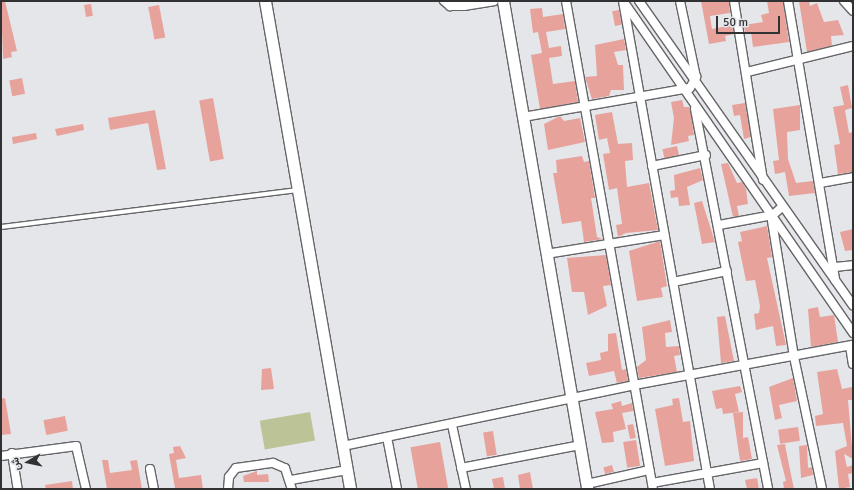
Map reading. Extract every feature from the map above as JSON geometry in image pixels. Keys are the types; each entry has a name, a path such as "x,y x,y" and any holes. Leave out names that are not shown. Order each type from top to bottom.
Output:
{"street":[{"path":"265,1 296,190 350,489"},
{"path":"444,1 450,6 464,6 494,1"},
{"path":"503,1 587,486 649,470"},
{"path":"566,1 583,104 652,486 763,463"},
{"path":"623,1 853,333"},
{"path":"623,1 642,96 652,166 710,489"},
{"path":"639,1 694,84 764,183 783,206 835,281 853,304"},
{"path":"680,1 694,84"},
{"path":"734,1 747,72 764,183"},
{"path":"788,1 835,266 835,281"},
{"path":"844,1 853,11"},
{"path":"747,72 799,57 853,46"},
{"path":"523,117 583,104 684,90 694,84"},
{"path":"695,105 706,155 768,489"},
{"path":"652,166 706,155"},
{"path":"820,183 853,177"},
{"path":"719,225 772,216 783,206"},
{"path":"772,216 794,357 822,489"},
{"path":"546,254 664,235"},
{"path":"835,266 853,265"},
{"path":"673,282 727,271"},
{"path":"342,446 452,425 634,385 852,346 853,364"},
{"path":"452,425 466,489"},
{"path":"386,437 397,489"},
{"path":"461,468 580,445"},
{"path":"1,456 12,453 76,446 86,489"},
{"path":"12,453 18,489"},
{"path":"228,489 231,472 245,465 280,464 291,480 292,489"},
{"path":"150,469 154,489"},
{"path":"291,480 347,470"}],"lane":[{"path":"1,227 296,190"}],"green space":[{"path":"310,412 315,441 265,449 260,421"}],"building":[{"path":"1,1 5,1 17,51 11,52 12,57 3,59"},
{"path":"701,1 729,1 730,13 710,16 712,29 732,25 734,34 725,36 726,41 709,44"},
{"path":"767,1 783,1 789,42 753,47 751,32 745,33 744,25 763,22 761,15 769,13"},
{"path":"799,1 809,1 810,6 817,3 824,22 838,20 844,35 831,36 832,46 807,52"},
{"path":"91,4 93,16 86,17 84,5"},
{"path":"159,5 165,37 154,39 148,7"},
{"path":"542,8 543,17 563,14 565,29 546,32 549,48 561,46 562,56 549,58 553,84 575,81 578,102 540,109 531,55 542,53 538,32 533,33 530,9"},
{"path":"619,10 622,25 615,26 612,11"},
{"path":"624,39 626,50 614,52 618,65 623,65 624,90 611,90 609,96 592,99 585,77 597,76 595,45"},
{"path":"22,78 25,94 12,96 9,80"},
{"path":"848,85 852,108 845,110 849,133 853,132 853,172 838,174 834,145 840,144 833,107 844,105 840,87"},
{"path":"213,98 224,159 210,161 199,100"},
{"path":"682,100 684,107 690,107 694,135 688,136 689,141 671,145 674,118 671,102"},
{"path":"745,103 751,137 744,139 740,115 734,116 732,105"},
{"path":"800,105 800,130 787,132 788,159 796,183 813,181 815,193 789,196 785,172 775,174 773,161 779,160 773,109"},
{"path":"155,110 166,169 157,170 148,123 110,130 108,118"},
{"path":"612,112 618,144 632,143 633,160 625,161 627,187 649,183 658,230 626,233 618,237 616,225 622,224 617,188 609,190 603,154 610,153 607,138 599,140 595,115"},
{"path":"560,116 564,121 580,118 585,142 548,150 544,124"},
{"path":"83,124 84,130 57,136 55,129"},
{"path":"36,133 37,139 13,144 12,137"},
{"path":"677,146 679,155 664,158 662,149"},
{"path":"582,156 584,162 589,161 595,198 591,198 597,237 603,239 584,242 581,221 562,224 553,173 557,173 556,160"},
{"path":"728,163 737,183 742,182 746,189 748,204 737,206 739,216 733,217 721,164"},
{"path":"700,168 703,180 687,187 690,205 679,206 678,197 671,198 670,191 675,190 674,175"},
{"path":"702,201 715,242 702,244 694,203"},
{"path":"767,226 772,257 767,258 786,345 776,346 773,326 756,330 754,314 759,313 760,306 755,280 746,281 738,242 742,241 740,232"},
{"path":"853,229 853,250 845,251 840,232"},
{"path":"660,241 667,286 661,288 663,297 637,301 629,251"},
{"path":"606,255 611,285 603,286 607,306 588,315 584,292 572,292 567,258"},
{"path":"818,307 820,317 834,315 838,342 811,347 808,309"},
{"path":"725,316 734,361 721,363 717,317"},
{"path":"670,320 672,332 665,333 666,347 679,346 680,355 674,356 677,372 639,378 637,367 646,360 642,327"},
{"path":"616,333 622,370 626,369 628,381 617,383 614,371 589,376 586,363 601,360 600,353 608,351 608,334"},
{"path":"271,368 274,389 261,390 262,369"},
{"path":"837,369 842,389 852,387 853,392 853,400 848,400 853,459 844,454 847,467 853,465 853,473 848,474 850,487 839,489 835,451 847,446 843,423 816,426 815,416 823,414 817,372"},
{"path":"793,378 797,401 779,405 782,418 775,420 769,387"},
{"path":"740,386 742,392 735,394 739,412 723,414 722,408 716,409 712,391"},
{"path":"5,398 11,434 1,435 1,399"},
{"path":"679,398 683,422 690,421 694,461 665,466 655,409 673,405 672,399"},
{"path":"621,401 622,406 632,403 633,411 622,413 626,429 613,432 614,442 602,443 595,412 613,409 611,404"},
{"path":"743,412 743,438 748,437 752,459 740,461 733,413"},
{"path":"65,416 68,431 46,435 43,420"},
{"path":"633,424 636,438 630,439 627,425"},
{"path":"798,427 800,441 780,444 778,430"},
{"path":"493,431 497,455 487,456 483,433"},
{"path":"636,440 640,466 627,468 623,442"},
{"path":"440,442 448,489 418,489 410,447"},
{"path":"785,444 794,489 784,489 783,482 786,481 777,445"},
{"path":"807,445 808,468 812,467 813,475 801,478 799,446"},
{"path":"180,446 186,458 176,460 179,478 201,475 203,489 175,488 169,454 174,453 173,447"},
{"path":"102,460 108,460 110,473 132,470 130,461 137,460 142,489 107,489"},
{"path":"612,465 614,472 605,474 603,467"},
{"path":"257,471 257,475 268,474 269,482 244,482 243,476"},
{"path":"530,472 533,489 520,489 518,475"},
{"path":"503,477 505,489 494,489 492,479"},
{"path":"757,478 759,489 747,489 745,480"},
{"path":"72,481 73,489 46,489 45,485"}]}
